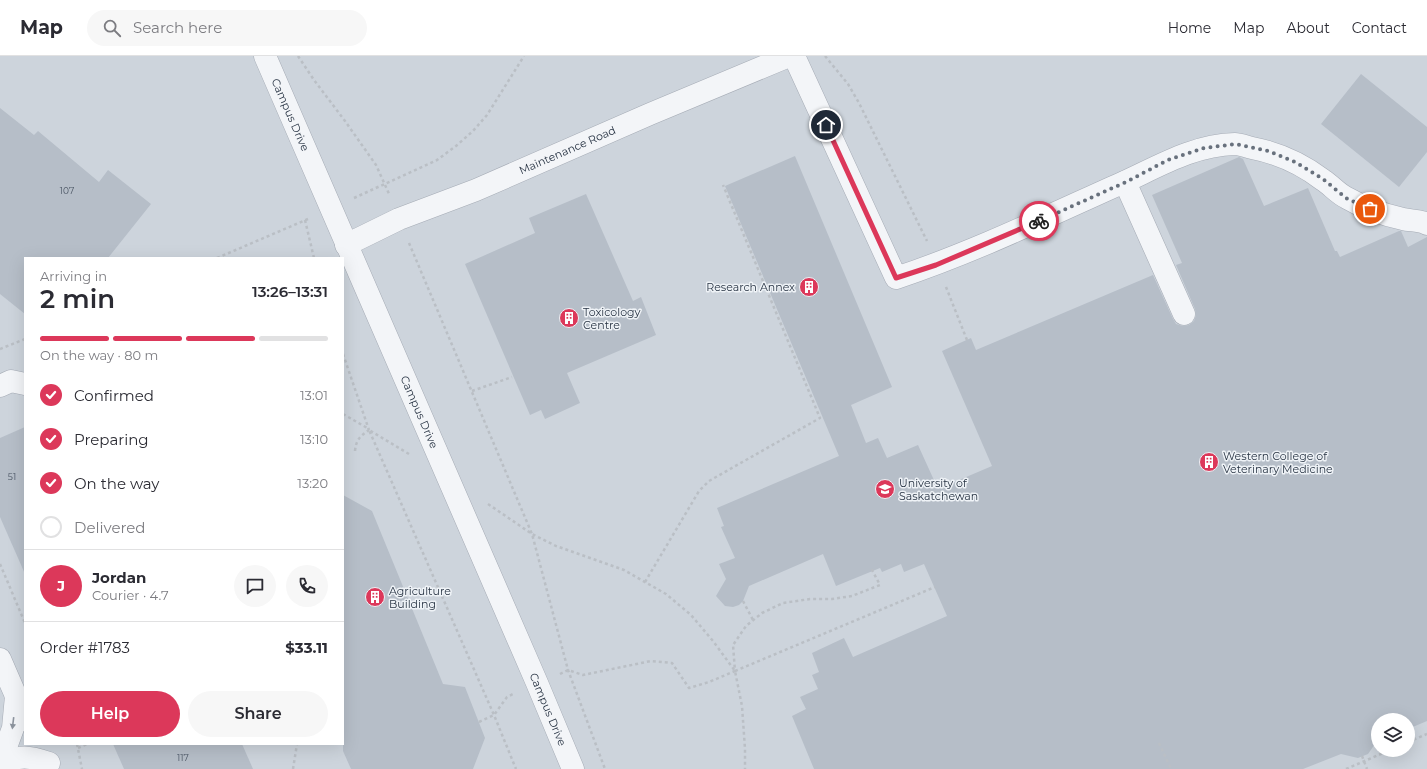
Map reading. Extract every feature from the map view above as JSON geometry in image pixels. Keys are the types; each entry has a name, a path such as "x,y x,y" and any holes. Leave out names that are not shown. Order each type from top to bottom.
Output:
{"street":[{"name":"Campus Drive","path":"265,56 572,769"},
{"name":"Maintenance Road","path":"346,245 399,219 476,190 650,114 789,56"},
{"path":"794,56 896,278 936,265 1126,182 1168,160 1204,148 1236,144 1268,151 1295,162 1323,179 1346,198 1370,209 1405,220 1427,224"},
{"path":"1126,182 1184,314"},
{"path":"0,386 11,381 24,384"},
{"path":"0,659 24,717"},
{"path":"0,760 13,728 16,696"},
{"path":"39,745 50,766"},
{"path":"0,764 13,758 32,757 50,766"}],"path":[{"path":"298,56 376,166 385,184 532,534 568,670 605,769"},
{"path":"218,257 330,209 437,160 473,132 498,100 524,56"},
{"path":"825,56 848,84 859,103 926,239 967,340"},
{"path":"645,582 699,491 709,481 820,418 722,185"},
{"path":"305,220 314,257"},
{"path":"0,350 24,339"},
{"path":"344,357 369,430 494,715 516,769"},
{"path":"472,391 512,377"},
{"path":"344,415 415,458"},
{"path":"355,451 356,442 361,435 369,430"},
{"path":"487,504 532,534 556,546 624,570 666,594 691,615 713,641 735,671"},
{"path":"0,564 24,621"},
{"path":"744,769 745,749 742,706 735,671 733,645 746,626 753,620 762,613 783,603 810,599 832,599 852,596 880,585 871,568"},
{"path":"568,670 583,675 651,661 672,663 689,688 709,682 935,587"},
{"path":"743,600 753,620"},
{"path":"1415,739 1427,734"},
{"path":"1159,743 1171,769"},
{"path":"77,745 82,769"},
{"path":"78,748 86,745"},
{"path":"293,769 297,745"},
{"path":"1362,756 1367,769"},
{"path":"1346,769 1373,757"}],"shaded area":[{"name":"University of Saskatchewan","path":"0,56 1427,56 1427,769 0,769"}],"building":[{"path":"1361,74 1427,127 1427,152 1399,187 1321,124"},
{"path":"0,108 34,135 38,131 99,182 108,170 151,204 109,257 24,257 24,313 0,294"},
{"name":"Western College of Veterinary Medicine","path":"795,156 892,387 851,405 866,443 878,438 887,458 918,445 938,489 992,466 942,351 971,338 976,350 1153,275 1176,324 1183,326 1189,325 1194,321 1196,315 1195,309 1176,265 1182,263 1152,195 1239,157 1243,159 1264,206 1308,188 1335,251 1337,251 1340,257 1399,231 1401,231 1408,247 1427,237 1427,721 1415,726 1415,713 1371,713 1371,750 1368,754 1358,758 1341,754 1303,769 814,769 792,716 806,709 800,697 818,689 812,675 819,672 812,653 844,638 853,657 947,616 924,564 904,572 901,564 882,572 880,568 836,586 823,554 749,586 743,601 739,605 733,607 725,606 716,596 726,579 719,564 735,558 721,527 724,526 717,508 839,456 725,186"},
{"name":"Toxicology Centre","path":"586,194 633,301 641,297 656,335 567,373 580,403 545,419 541,410 530,415 465,264 535,233 529,218"},
{"path":"24,427 24,572 0,517 0,438"},
{"name":"Agriculture Building","path":"344,496 372,511 443,684 465,687 485,738 473,769 351,769 343,751"},
{"path":"113,745 242,745 253,769 124,769"}],"way so far":[{"path":"1039,221 1126,182 1168,160 1204,148 1236,144 1268,151 1295,162 1323,179 1346,198 1370,209"}],"place":[{"name":"Research Annex","path":"809,287"},
{"name":"Toxicology Centre","path":"569,318"},
{"name":"Western College of Veterinary Medicine","path":"1209,462"},
{"name":"University of Saskatchewan","path":"885,489"},
{"name":"Agriculture Building","path":"375,597"}],"route":[{"path":"826,125 896,278 936,265 1039,221"}]}
